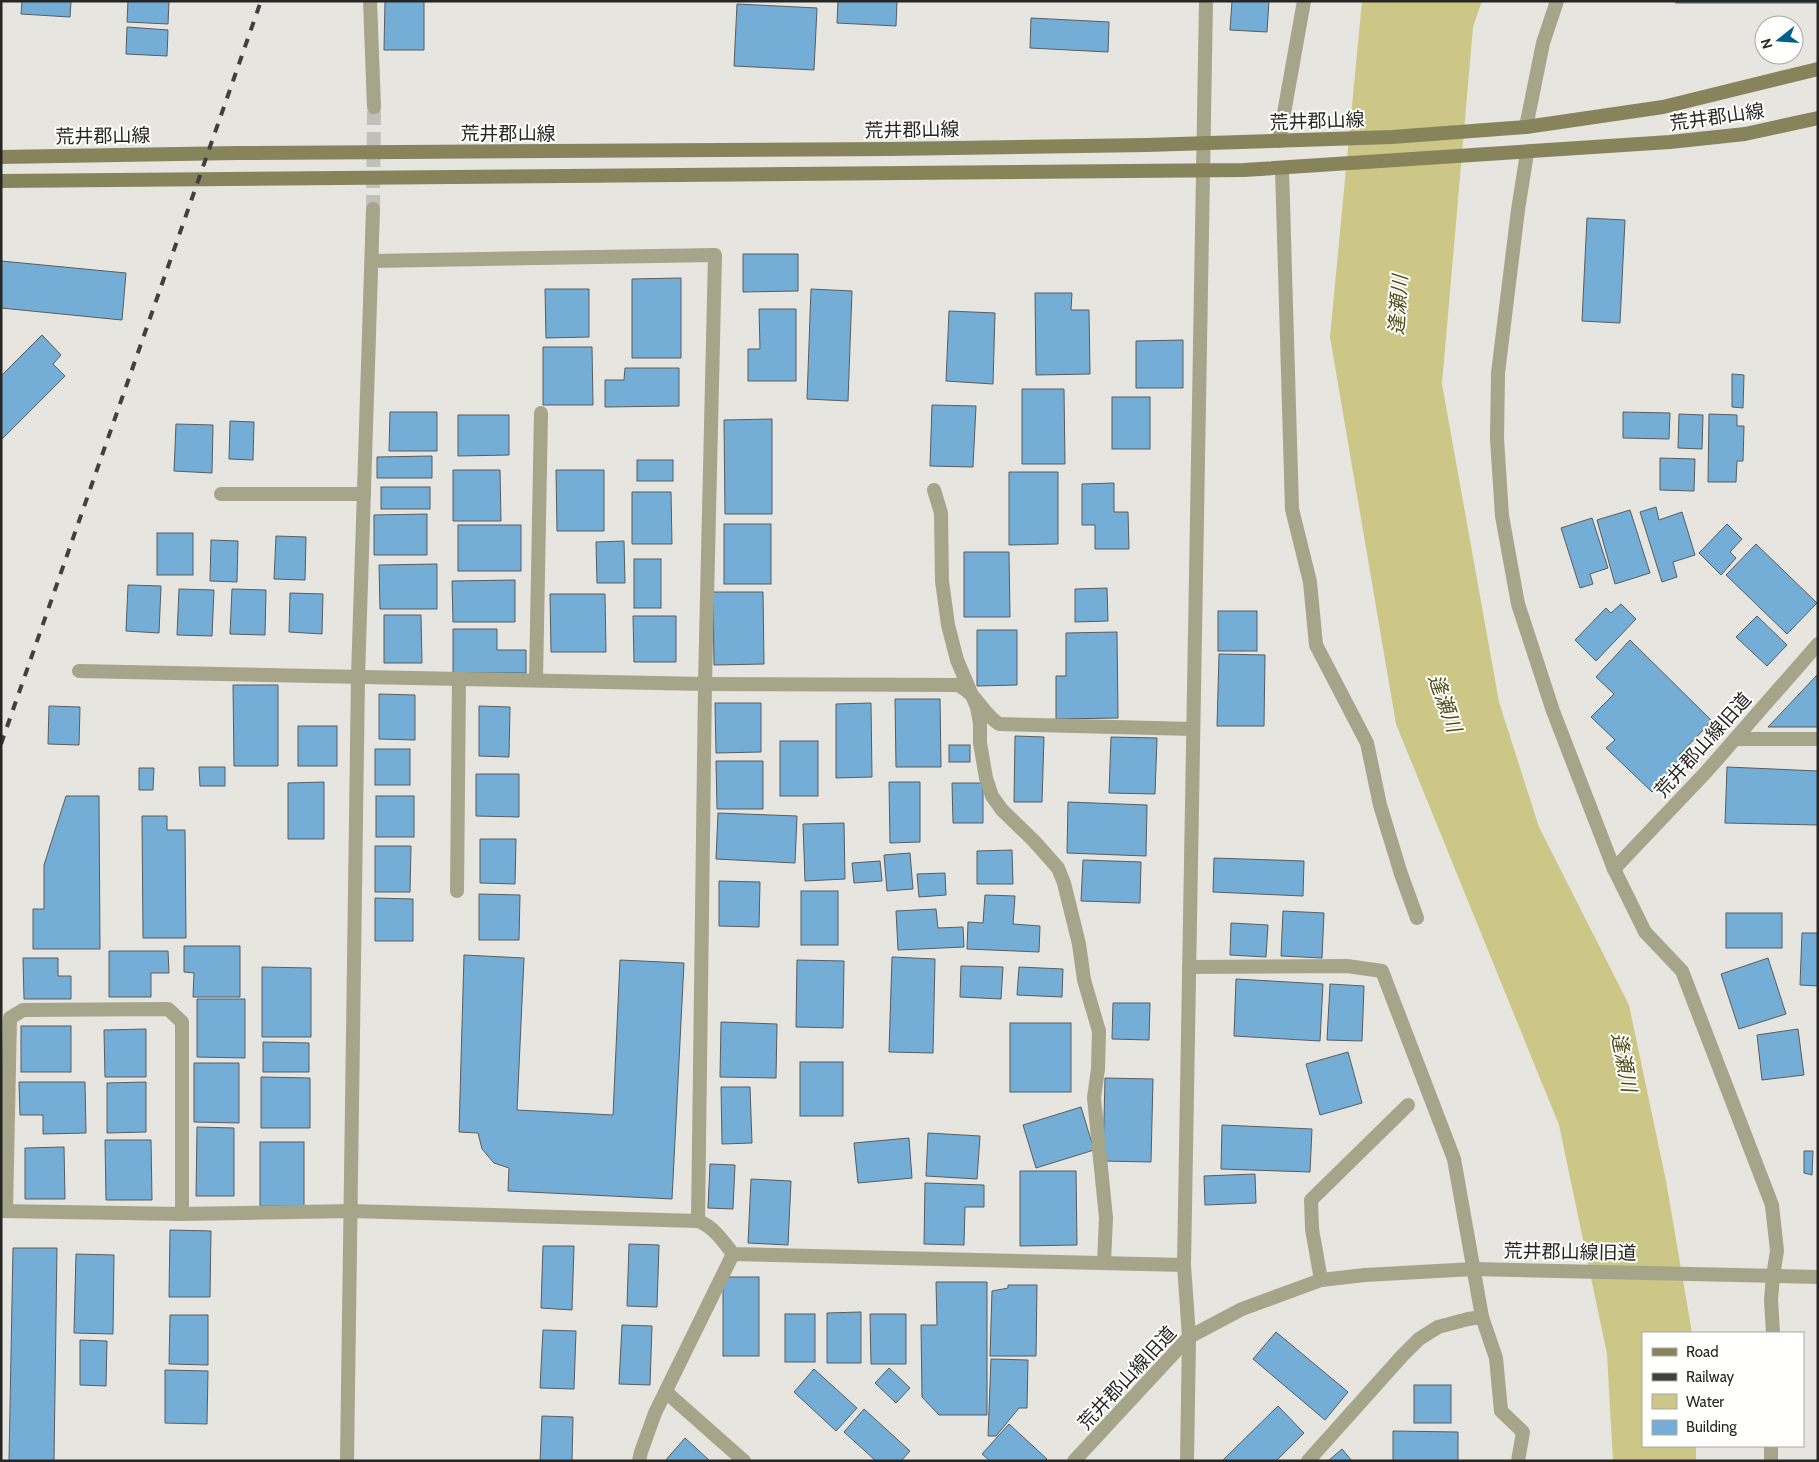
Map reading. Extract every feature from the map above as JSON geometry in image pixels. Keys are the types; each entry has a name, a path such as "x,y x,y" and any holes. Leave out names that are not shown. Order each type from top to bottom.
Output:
{"main road":[{"name":"荒井郡山線","path":"1,157 237,153 890,150 1147,145 1392,137 1504,129 1663,107 1818,69"},
{"name":"荒井郡山線","path":"1,181 1282,169 1670,142 1736,135 1818,118"}],"street":[{"path":"370,1 374,107"},
{"path":"1187,1461 1189,1337 1184,1265 1206,1"},
{"path":"1279,141 1304,1"},
{"path":"1526,126 1543,43 1557,1"},
{"path":"1527,153 1498,373 1497,439 1502,516 1518,604 1553,711 1614,869 1645,932 1682,972 1772,1205 1777,1251 1772,1276 1773,1332"},
{"path":"1282,169 1292,509 1310,582 1316,645 1367,743 1380,805 1400,874 1417,918"},
{"path":"347,1461 358,677 372,261 372,209"},
{"path":"372,261 715,255 705,684 698,1221"},
{"path":"536,680 541,414"},
{"path":"934,490 941,513 942,582 948,625 957,660 977,706 980,723 980,743 986,778 992,796 1002,810 1058,868 1064,883 1079,944 1084,980 1100,1032 1094,1098 1106,1218 1104,1263"},
{"path":"221,494 364,494"},
{"name":"荒井郡山線旧道","path":"1614,869 1707,771 1818,644"},
{"path":"79,671 705,684 958,685 970,691 990,718 999,724 1193,729"},
{"path":"457,891 459,679"},
{"path":"1735,739 1818,739"},
{"path":"1189,967 1347,966 1382,971 1454,1159 1482,1318 1496,1358 1501,1411 1523,1432 1518,1461"},
{"path":"182,1214 182,1022 168,1009 23,1010 10,1018 4,1211 182,1214 351,1211 698,1221 704,1223 720,1238 733,1254 1184,1265"},
{"path":"1321,1280 1312,1229 1311,1200 1408,1105"},
{"path":"639,1461 656,1413 733,1254"},
{"name":"荒井郡山線旧道","path":"1074,1461 1189,1337 1242,1310 1321,1280 1365,1275 1474,1269 1818,1277"},
{"path":"1308,1461 1419,1339 1438,1327 1468,1319 1482,1318"},
{"path":"666,1392 744,1461"},
{"path":"1771,1447 1771,1461"}],"water":[{"name":"逢瀬川","path":"1362,1 1482,1 1473,27 1442,384 1499,702 1539,827 1629,1005 1666,1181 1692,1332 1642,1332 1642,1447 1696,1447 1696,1461 1613,1461 1607,1354 1559,1125 1396,724 1330,337"}],"building":[{"path":"22,1 71,1 70,17 21,14"},
{"path":"128,1 169,1 168,24 127,22"},
{"path":"385,1 424,1 424,50 384,50"},
{"path":"838,1 897,1 896,26 837,23"},
{"path":"1232,1 1269,1 1267,32 1230,30"},
{"path":"1676,1 1818,1 1818,3 1676,3"},
{"path":"737,4 817,8 814,70 734,66"},
{"path":"1031,18 1109,22 1108,52 1030,48"},
{"path":"127,27 168,30 167,56 126,54"},
{"path":"1587,218 1625,220 1620,323 1582,321"},
{"path":"743,254 798,254 798,291 743,292"},
{"path":"1,261 126,273 122,320 1,308"},
{"path":"681,278 681,358 632,358 632,279"},
{"path":"545,289 589,289 589,337 546,338"},
{"path":"811,289 852,291 848,401 807,399"},
{"path":"1035,293 1072,293 1071,310 1089,310 1090,374 1036,375"},
{"path":"759,309 796,309 796,381 748,381 748,349 760,349"},
{"path":"949,311 995,313 993,384 946,381"},
{"path":"42,335 61,355 53,364 65,376 1,440 1,376"},
{"path":"1183,340 1183,388 1136,388 1136,341"},
{"path":"543,347 592,347 593,405 543,405"},
{"path":"625,368 679,368 679,406 605,407 605,380 624,380"},
{"path":"1732,374 1744,375 1743,408 1732,407"},
{"path":"1022,389 1064,389 1065,464 1022,464"},
{"path":"1112,397 1150,397 1150,449 1112,449"},
{"path":"932,405 976,406 973,467 930,466"},
{"path":"390,412 437,412 437,451 389,451"},
{"path":"1623,412 1670,413 1669,439 1623,438"},
{"path":"1679,414 1703,415 1702,449 1678,448"},
{"path":"1709,414 1737,415 1737,426 1744,426 1743,461 1737,461 1736,482 1708,482"},
{"path":"458,415 509,415 509,455 458,456"},
{"path":"772,419 772,514 725,514 724,420"},
{"path":"230,421 254,422 253,460 229,459"},
{"path":"176,424 213,425 212,473 174,471"},
{"path":"432,456 432,478 377,478 377,457"},
{"path":"1660,458 1695,459 1694,491 1660,490"},
{"path":"637,460 673,460 673,481 637,481"},
{"path":"453,470 500,470 501,521 453,521"},
{"path":"556,470 604,470 604,531 557,531"},
{"path":"1009,472 1058,472 1058,544 1009,545"},
{"path":"1114,483 1114,512 1128,512 1129,549 1095,549 1095,525 1082,525 1082,484"},
{"path":"381,487 430,487 430,509 381,509"},
{"path":"632,492 671,492 672,544 632,544"},
{"path":"1656,507 1659,520 1682,512 1695,555 1673,562 1677,577 1662,582 1640,512"},
{"path":"1630,510 1650,573 1615,584 1597,520"},
{"path":"427,514 427,555 374,555 374,515"},
{"path":"1592,518 1608,568 1590,574 1593,584 1580,588 1561,528"},
{"path":"724,524 771,524 771,584 724,584"},
{"path":"1727,524 1742,539 1730,552 1736,558 1721,575 1699,553"},
{"path":"458,525 521,525 521,571 458,571"},
{"path":"157,533 193,533 193,575 157,575"},
{"path":"276,536 306,537 305,580 274,579"},
{"path":"211,540 238,541 237,582 210,581"},
{"path":"624,541 625,583 597,583 596,542"},
{"path":"1756,544 1817,603 1787,634 1726,575"},
{"path":"964,552 1009,552 1010,617 964,617"},
{"path":"634,559 661,559 661,608 634,608"},
{"path":"437,564 437,609 380,609 379,565"},
{"path":"515,580 515,622 453,622 452,581"},
{"path":"128,585 161,586 159,633 126,631"},
{"path":"1107,588 1108,621 1075,622 1075,589"},
{"path":"179,589 214,590 212,636 177,635"},
{"path":"232,589 266,590 265,635 230,634"},
{"path":"713,592 763,592 764,664 714,665"},
{"path":"290,593 323,594 322,634 289,632"},
{"path":"550,594 605,594 606,652 551,652"},
{"path":"1621,604 1636,619 1596,661 1575,640 1606,608 1611,613"},
{"path":"1218,611 1257,611 1257,651 1218,651"},
{"path":"384,615 421,615 422,663 384,663"},
{"path":"633,616 676,616 676,662 634,662"},
{"path":"1757,616 1787,645 1767,666 1736,637"},
{"path":"453,629 497,629 497,650 526,650 526,673 453,673"},
{"path":"977,630 1017,630 1017,685 977,686"},
{"path":"1117,632 1118,718 1056,719 1056,676 1066,676 1066,633"},
{"path":"1630,640 1712,721 1679,755 1684,759 1652,792 1606,748 1615,740 1591,717 1614,694 1596,677"},
{"path":"1219,654 1265,655 1264,726 1217,726"},
{"path":"1817,675 1818,727 1768,727"},
{"path":"233,685 278,685 278,766 234,766"},
{"path":"379,694 415,695 415,740 379,739"},
{"path":"895,699 940,699 941,767 896,767"},
{"path":"715,703 761,703 761,752 716,753"},
{"path":"871,703 872,777 836,778 836,704"},
{"path":"49,706 80,707 79,745 48,744"},
{"path":"479,706 510,707 509,757 479,756"},
{"path":"298,726 337,726 337,766 298,766"},
{"path":"1015,736 1044,737 1042,802 1014,802"},
{"path":"1111,737 1157,738 1155,794 1109,793"},
{"path":"780,741 818,741 818,796 780,796"},
{"path":"949,745 970,745 970,762 949,762"},
{"path":"375,749 410,749 410,785 375,785"},
{"path":"716,761 763,761 763,809 717,809"},
{"path":"199,767 225,767 225,786 200,786"},
{"path":"1727,767 1818,771 1818,825 1725,823"},
{"path":"139,768 154,768 153,790 139,790"},
{"path":"476,774 519,774 519,817 476,816"},
{"path":"324,782 324,839 288,839 288,783"},
{"path":"889,782 920,782 920,842 890,843"},
{"path":"952,783 983,783 983,823 953,823"},
{"path":"66,796 99,796 100,949 33,949 33,909 44,909 44,865"},
{"path":"376,796 414,796 414,837 376,837"},
{"path":"1068,802 1147,805 1146,856 1067,853"},
{"path":"718,813 797,816 795,863 716,859"},
{"path":"142,816 167,816 167,830 185,830 186,938 143,938"},
{"path":"844,823 845,879 805,881 803,824"},
{"path":"480,839 516,839 515,884 480,883"},
{"path":"375,846 411,846 410,892 375,892"},
{"path":"1012,850 1013,884 977,884 977,851"},
{"path":"910,853 913,889 887,891 884,855"},
{"path":"1214,858 1304,861 1303,896 1213,892"},
{"path":"1083,860 1141,862 1140,903 1081,901"},
{"path":"880,861 882,881 854,883 852,863"},
{"path":"945,873 946,895 919,897 917,874"},
{"path":"719,881 760,882 759,927 719,926"},
{"path":"801,891 838,891 838,945 801,945"},
{"path":"479,894 520,895 519,940 479,940"},
{"path":"985,895 1015,896 1013,924 1040,926 1039,952 967,949 968,922 983,923"},
{"path":"375,898 413,899 413,941 375,941"},
{"path":"936,909 938,928 963,927 964,947 898,950 896,911"},
{"path":"1283,911 1324,913 1322,958 1281,956"},
{"path":"1726,913 1782,913 1782,948 1726,948"},
{"path":"1231,923 1268,925 1266,957 1230,955"},
{"path":"1802,933 1818,933 1818,986 1800,985"},
{"path":"184,946 240,946 240,997 193,997 194,973 184,972"},
{"path":"109,951 168,951 169,973 151,973 151,997 109,997"},
{"path":"464,955 524,958 517,1110 613,1115 620,960 684,963 672,1199 508,1191 509,1168 494,1163 482,1149 478,1133 459,1132"},
{"path":"892,957 935,959 933,1053 889,1052"},
{"path":"23,958 58,958 58,976 71,976 71,999 24,999"},
{"path":"1768,958 1786,1014 1739,1029 1721,974"},
{"path":"797,960 844,961 843,1028 796,1027"},
{"path":"961,966 1003,967 1001,999 960,997"},
{"path":"262,967 311,968 311,1037 262,1037"},
{"path":"1019,967 1063,969 1062,997 1017,995"},
{"path":"1236,979 1323,984 1320,1041 1234,1036"},
{"path":"1330,984 1364,986 1362,1041 1327,1040"},
{"path":"197,999 245,999 245,1058 197,1057"},
{"path":"1113,1003 1150,1003 1149,1040 1112,1039"},
{"path":"721,1022 777,1024 776,1078 720,1077"},
{"path":"1010,1023 1071,1023 1071,1092 1010,1092"},
{"path":"21,1026 71,1026 71,1072 21,1072"},
{"path":"146,1029 146,1077 105,1077 104,1030"},
{"path":"1798,1029 1804,1075 1762,1080 1757,1035"},
{"path":"263,1042 309,1043 309,1072 263,1072"},
{"path":"1348,1052 1362,1103 1320,1115 1306,1064"},
{"path":"800,1062 843,1062 843,1116 800,1116"},
{"path":"194,1063 239,1063 239,1123 194,1122"},
{"path":"261,1077 310,1078 310,1128 261,1128"},
{"path":"1105,1078 1153,1079 1151,1162 1103,1161"},
{"path":"19,1082 85,1082 86,1133 43,1134 43,1115 20,1115"},
{"path":"146,1082 146,1132 107,1133 107,1083"},
{"path":"721,1087 750,1087 752,1143 722,1144"},
{"path":"1081,1107 1094,1150 1036,1168 1023,1125"},
{"path":"1222,1125 1312,1129 1310,1172 1221,1169"},
{"path":"197,1127 234,1128 234,1196 196,1196"},
{"path":"928,1133 980,1136 977,1179 926,1176"},
{"path":"909,1138 912,1178 858,1183 854,1143"},
{"path":"105,1140 151,1140 152,1200 106,1200"},
{"path":"260,1142 304,1142 304,1206 260,1206"},
{"path":"64,1147 65,1199 25,1199 25,1148"},
{"path":"1804,1151 1813,1151 1812,1175 1804,1173"},
{"path":"710,1164 735,1165 733,1209 708,1208"},
{"path":"1020,1171 1076,1171 1077,1245 1020,1246"},
{"path":"1255,1174 1256,1203 1205,1205 1204,1176"},
{"path":"751,1179 791,1181 788,1245 748,1243"},
{"path":"925,1183 984,1185 984,1207 965,1207 964,1245 924,1244"},
{"path":"170,1230 211,1231 210,1297 169,1297"},
{"path":"629,1244 659,1245 657,1307 627,1306"},
{"path":"543,1246 574,1246 572,1310 541,1308"},
{"path":"13,1248 57,1248 54,1461 9,1461"},
{"path":"76,1254 114,1255 113,1334 74,1333"},
{"path":"723,1277 759,1277 759,1356 723,1356"},
{"path":"936,1282 987,1282 987,1415 939,1415 922,1397 921,1325 937,1325"},
{"path":"1008,1285 1037,1285 1036,1356 990,1356 992,1291 1008,1288"},
{"path":"861,1312 861,1363 827,1363 827,1313"},
{"path":"785,1314 815,1314 815,1362 785,1362"},
{"path":"870,1314 906,1314 906,1364 871,1364"},
{"path":"170,1315 208,1315 208,1365 169,1364"},
{"path":"622,1325 652,1326 650,1385 619,1384"},
{"path":"543,1330 576,1331 574,1389 540,1388"},
{"path":"1276,1332 1348,1392 1325,1420 1253,1359"},
{"path":"80,1340 107,1341 106,1386 80,1385"},
{"path":"991,1359 1028,1360 1027,1408 1019,1408 996,1436 988,1436"},
{"path":"889,1368 910,1388 896,1403 875,1383"},
{"path":"814,1369 857,1408 836,1431 794,1392"},
{"path":"165,1370 208,1371 207,1424 165,1423"},
{"path":"1414,1385 1451,1385 1451,1423 1414,1423"},
{"path":"1278,1406 1304,1433 1276,1461 1222,1461"},
{"path":"864,1409 910,1451 901,1461 876,1461 844,1432"},
{"path":"542,1416 573,1417 572,1461 540,1461"},
{"path":"1009,1424 1047,1459 1045,1461 990,1461 982,1454"},
{"path":"1393,1431 1458,1432 1458,1461 1393,1461"},
{"path":"685,1438 710,1461 665,1461"},
{"path":"1342,1449 1352,1461 1328,1461"}],"tunnel":[{"path":"373,209 374,107"}],"railway":[{"path":"1,744 261,1"}]}
